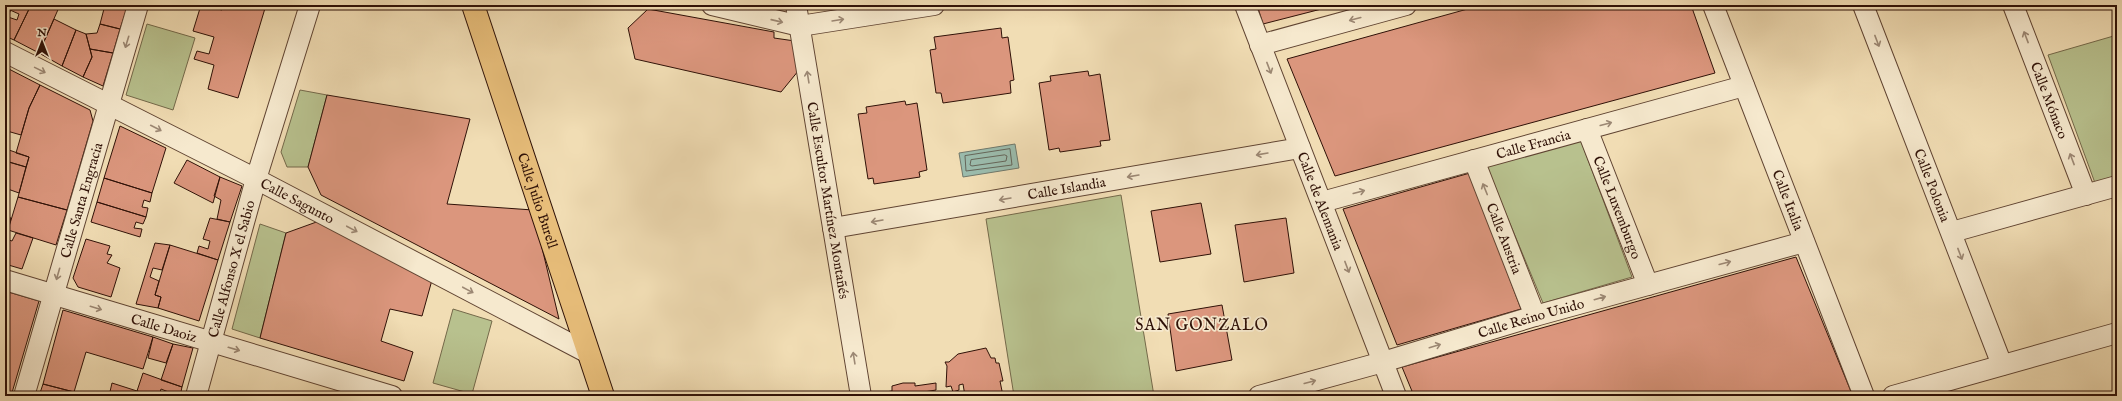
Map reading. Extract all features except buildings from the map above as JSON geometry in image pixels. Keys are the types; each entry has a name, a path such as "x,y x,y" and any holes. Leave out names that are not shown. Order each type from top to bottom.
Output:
{"main road":[{"name":"Calle Julio Burell","path":"474,5 603,396"}],"street":[{"name":"Calle Santa Engracia","path":"24,396 138,5"},
{"name":"Calle Alfonso X el Sabio","path":"196,396 212,343 256,179 310,5"},
{"path":"712,5 800,26 934,5"},
{"name":"Calle Escultor Martínez Montañés","path":"796,5 861,396"},
{"name":"Calle de Alemania","path":"1246,5 1260,45 1396,396"},
{"path":"1260,45 1406,5"},
{"name":"Calle Italia","path":"1713,5 1864,396"},
{"name":"Calle Polonia","path":"1863,5 1952,232 2002,365"},
{"name":"Calle Mónaco","path":"2013,5 2086,195"},
{"name":"Calle Sagunto","path":"5,52 256,179 588,353"},
{"name":"Calle Francia","path":"1322,202 1744,86"},
{"name":"Calle Luxemburgo","path":"1587,129 1648,285"},
{"name":"Calle Islandia","path":"833,228 1300,148"},
{"name":"Calle Austria","path":"1474,160 1535,316"},
{"path":"1952,232 2117,186"},
{"name":"Calle Reino Unido","path":"1259,396 1383,362 1535,316 1804,242"},
{"name":"Calle Daoiz","path":"5,280 392,396"},
{"path":"1893,396 2117,333"}],"green space":[{"path":"147,24 195,38 173,110 126,95"},
{"path":"2117,35 2117,176 2095,183 2048,55"},
{"path":"300,90 327,95 308,167 287,167 281,152"},
{"path":"1581,141 1632,277 1543,303 1486,166"},
{"path":"1121,195 1154,396 1014,396 986,219"},
{"path":"260,224 286,233 260,338 232,329"},
{"path":"453,309 492,321 472,394 433,383"}],"water":[{"path":"1015,144 1019,168 963,177 959,153"}],"district":[{"name":"SAN GONZALO","path":"1202,324"}]}
